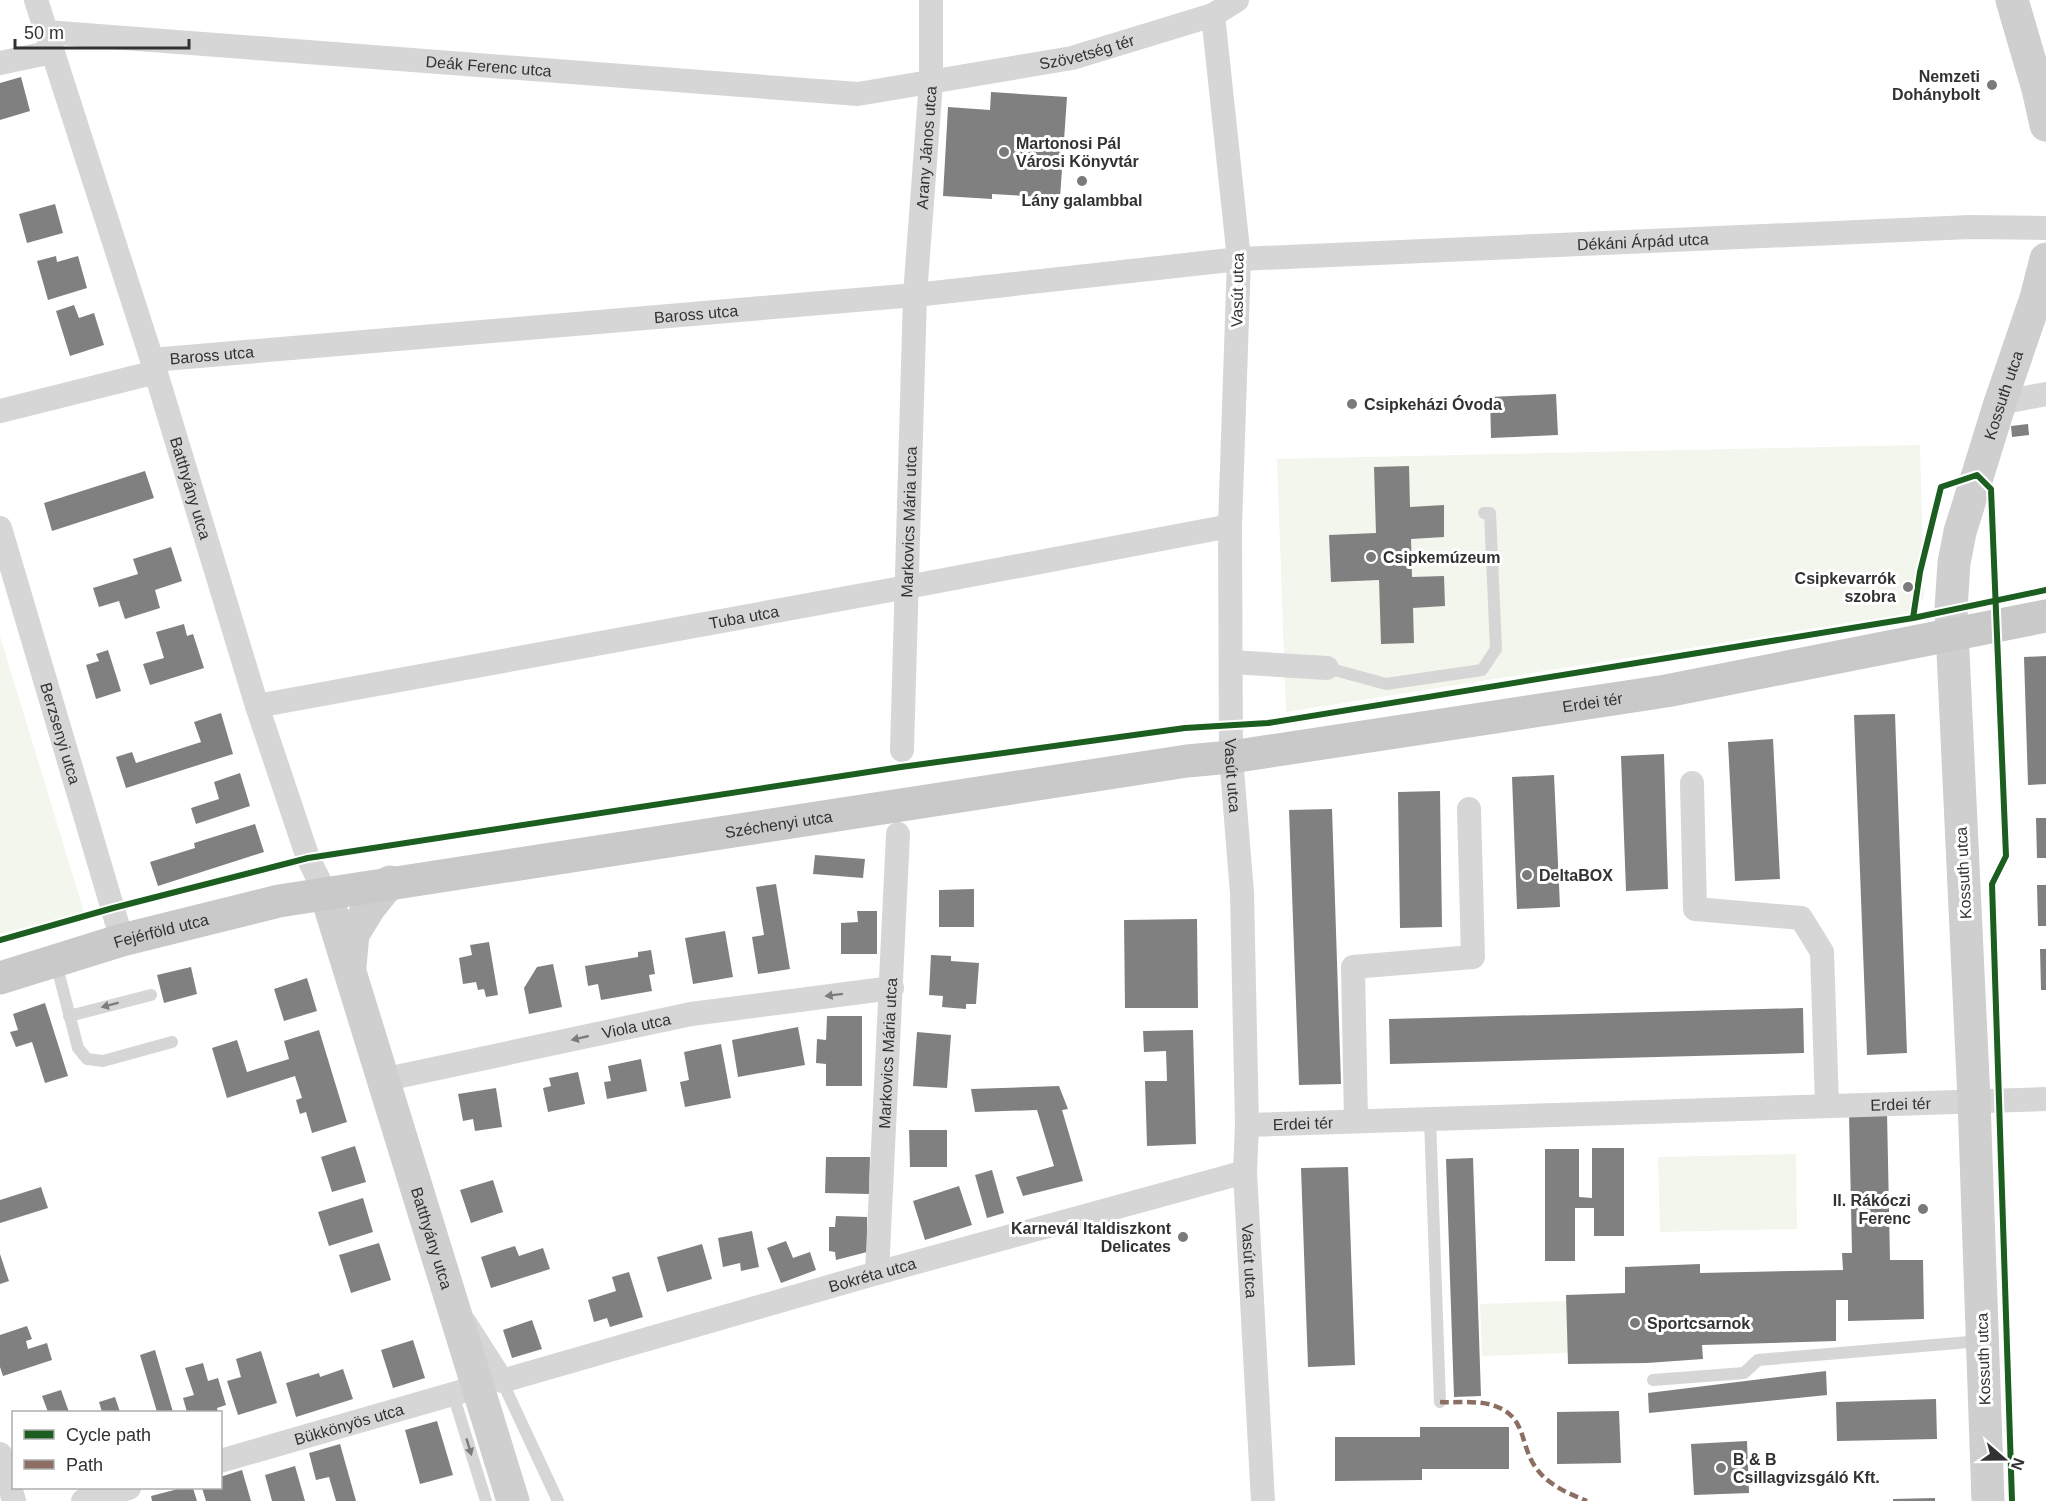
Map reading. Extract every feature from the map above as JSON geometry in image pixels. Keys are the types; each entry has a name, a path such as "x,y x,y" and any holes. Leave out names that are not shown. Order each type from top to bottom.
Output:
{"main road":[{"path":"2013,0 2046,125"},
{"name":"Kossuth utca","path":"1988,1501 1974,1100 1952,609 1954,563 1960,532 2000,403 2036,298 2046,259"},
{"path":"1953,633 2046,616"},
{"name":"Erdei tér","path":"1231,757 1666,691 1953,633"},
{"name":"Széchenyi utca","path":"326,894 390,882 911,802 1187,761 1231,757"},
{"name":"Batthyány utca","path":"350,974 353,934 369,908 390,882"},
{"name":"Fejérföld utca","path":"0,978 122,940 279,901 326,894"},
{"name":"Batthyány utca","path":"326,894 513,1501"}],"street":[{"name":"Batthyány utca","path":"36,0 154,366 257,706 308,858 326,894"},
{"name":"Arany János utca","path":"915,295 931,82 931,0"},
{"name":"Szövetség tér","path":"931,82 1072,58 1213,15 1237,0"},
{"name":"Vasút utca","path":"1213,15 1239,259 1230,526 1231,757 1242,893 1247,1125 1245,1172 1263,1501"},
{"name":"Deák Ferenc utca","path":"0,63 49,42 858,94 931,82"},
{"name":"Dékáni Árpád utca","path":"1239,259 1970,227 2046,228"},
{"name":"Baross utca","path":"0,411 154,366 915,295 1239,259"},
{"name":"Markovics Mária utca","path":"902,750 915,295"},
{"path":"2000,403 2046,394"},
{"name":"Tuba utca","path":"257,706 1230,526"},
{"name":"Berzsenyi utca","path":"0,528 122,940"},
{"path":"1232,662 1327,668"},
{"path":"1692,783 1695,909 1801,918 1822,952 1827,1105"},
{"name":"Erdei tér","path":"1356,1121 1353,967 1473,957 1469,809"},
{"name":"Markovics Mária utca","path":"878,1273 898,834"},
{"name":"Viola utca","path":"382,1080 691,1014 892,988"},
{"name":"Erdei tér","path":"1247,1125 2046,1099"},
{"name":"Bokréta utca","path":"477,1387 1245,1172"},
{"name":"Bükkönyös utca","path":"222,1460 477,1387"},
{"path":"0,1454 14,1501"},
{"path":"83,1501 125,1489"}],"lane":[{"path":"1327,668 1386,684 1482,670 1496,649 1490,513 1484,513"},
{"path":"56,962 80,1052 87,1059 103,1061 172,1042"},
{"path":"69,1016 151,995"},
{"path":"1430,1119 1440,1402"},
{"path":"1653,1380 1744,1373 1758,1360 1982,1341"},
{"path":"477,1387 486,1501"},
{"path":"477,1387 558,1501"}],"shaded area":[{"path":"1920,445 1924,597 1911,613 1286,712 1277,459"},
{"path":"0,636 84,912 0,934"},
{"path":"1796,1154 1797,1229 1660,1232 1658,1157"},
{"path":"1567,1301 1568,1353 1482,1356 1480,1304"}],"building":[{"path":"21,77 30,111 0,120 0,83"},
{"name":"Martonosi Pál Városi Könyvtár","path":"991,92 1067,97 1060,198 992,194 992,199 943,196 948,107 990,110"},
{"path":"55,204 63,233 27,243 19,214"},
{"path":"56,256 57,262 78,256 87,288 48,300 37,261"},
{"path":"74,305 79,318 94,313 104,345 70,356 56,311"},
{"path":"1556,394 1558,435 1491,438 1490,397"},
{"path":"2028,424 2029,435 2012,437 2011,426"},
{"name":"Csipkemúzeum","path":"1409,466 1410,507 1444,505 1444,537 1411,539 1412,577 1444,576 1445,606 1413,608 1414,643 1381,644 1379,580 1331,582 1329,535 1376,533 1374,467"},
{"path":"145,471 154,498 52,531 44,503"},
{"path":"171,547 182,581 155,590 160,608 125,619 119,601 99,607 93,588 138,574 133,559"},
{"path":"184,624 187,636 193,634 204,668 150,685 143,664 164,658 156,632"},
{"path":"108,650 121,691 96,699 86,665 99,661 96,654"},
{"path":"2046,656 2046,784 2028,785 2024,657"},
{"path":"221,713 233,754 126,788 116,757 132,752 136,763 201,742 194,722"},
{"path":"1895,714 1907,1053 1867,1055 1854,715"},
{"path":"1773,739 1780,879 1735,881 1728,742"},
{"path":"1664,754 1668,889 1626,891 1621,756"},
{"path":"240,773 250,806 196,824 191,808 219,799 214,782"},
{"path":"1554,775 1560,907 1517,909 1512,777"},
{"path":"1440,791 1442,927 1400,928 1398,792"},
{"path":"1332,809 1341,1084 1299,1085 1289,810"},
{"path":"2036,818 2046,818 2046,858 2037,858"},
{"path":"255,824 264,852 158,886 150,862 195,848 194,843"},
{"path":"815,855 865,859 863,878 813,874"},
{"path":"776,884 790,969 758,974 752,937 764,935 756,887"},
{"path":"2037,885 2046,885 2046,926 2038,926"},
{"path":"974,889 974,927 939,927 939,890"},
{"path":"857,911 877,911 877,954 841,954 841,923 858,922"},
{"path":"1197,919 1198,1008 1125,1008 1124,920"},
{"path":"725,931 733,977 693,984 685,938"},
{"path":"489,942 498,995 486,997 484,989 478,990 476,982 463,984 459,958 472,955 470,945"},
{"path":"2040,949 2046,949 2046,990 2041,990"},
{"path":"651,950 655,974 649,975 652,991 601,1000 598,984 588,986 585,966 638,957 638,952"},
{"path":"931,955 951,956 951,961 979,963 976,1004 966,1004 966,1009 942,1007 943,996 929,995"},
{"path":"553,964 562,1007 529,1014 524,988 537,967"},
{"path":"191,967 197,994 164,1003 157,975"},
{"path":"307,978 317,1011 284,1021 274,989"},
{"path":"45,1003 68,1076 45,1083 32,1042 16,1047 10,1032 18,1030 13,1014"},
{"path":"1803,1008 1804,1053 1390,1064 1389,1019"},
{"path":"827,1016 862,1016 862,1086 826,1086 826,1064 816,1063 817,1039 826,1040"},
{"path":"798,1027 805,1065 738,1077 732,1040"},
{"path":"319,1030 347,1122 312,1133 306,1112 300,1114 296,1100 302,1098 295,1076 227,1098 212,1048 237,1040 247,1072 289,1059 284,1041"},
{"path":"1193,1030 1196,1144 1147,1146 1145,1081 1167,1081 1166,1051 1144,1052 1143,1031"},
{"path":"917,1032 951,1035 947,1088 913,1086"},
{"path":"721,1044 731,1098 685,1107 680,1082 689,1080 684,1052"},
{"path":"641,1059 647,1091 607,1099 604,1082 611,1081 608,1066"},
{"path":"578,1072 585,1104 548,1112 543,1088 551,1086 549,1078"},
{"path":"1059,1086 1068,1109 1062,1110 1083,1181 1023,1196 1016,1177 1054,1166 1037,1110 975,1112 971,1089"},
{"path":"496,1088 502,1127 475,1131 473,1119 463,1121 458,1094"},
{"path":"1887,1112 1890,1260 1923,1260 1924,1319 1848,1321 1848,1300 1836,1300 1836,1341 1702,1345 1703,1359 1647,1363 1568,1364 1566,1295 1625,1293 1625,1267 1700,1264 1700,1273 1843,1270 1842,1253 1852,1253 1849,1113"},
{"path":"909,1130 947,1130 947,1167 910,1167"},
{"path":"355,1146 366,1182 332,1192 321,1157"},
{"path":"1592,1148 1624,1148 1624,1236 1594,1236 1594,1208 1575,1208 1575,1261 1545,1261 1545,1149 1579,1149 1579,1197 1592,1198"},
{"path":"826,1157 870,1157 869,1194 825,1193"},
{"path":"1473,1158 1481,1396 1454,1397 1446,1159"},
{"path":"1348,1167 1355,1365 1308,1367 1301,1168"},
{"path":"992,1170 1004,1213 987,1218 975,1175"},
{"path":"493,1180 503,1212 471,1223 460,1190"},
{"path":"959,1186 972,1225 925,1240 913,1201"},
{"path":"41,1187 48,1208 0,1223 0,1200"},
{"path":"363,1198 373,1232 329,1246 318,1212"},
{"path":"836,1216 867,1217 867,1252 836,1260 835,1252 829,1251 829,1227 835,1227"},
{"path":"752,1231 759,1267 741,1271 740,1263 723,1267 718,1238"},
{"path":"786,1241 793,1258 810,1252 816,1270 781,1283 767,1248"},
{"path":"379,1243 391,1280 351,1293 339,1255"},
{"path":"702,1244 712,1279 667,1292 657,1257"},
{"path":"515,1246 519,1256 543,1248 550,1269 491,1288 481,1257"},
{"path":"0,1254 9,1281 0,1284"},
{"path":"629,1272 643,1317 610,1327 607,1318 594,1322 588,1300 616,1291 612,1277"},
{"path":"532,1320 542,1349 512,1358 503,1330"},
{"path":"27,1326 32,1339 26,1341 28,1349 47,1343 52,1360 3,1376 0,1367 0,1335"},
{"path":"413,1340 425,1378 393,1388 381,1350"},
{"path":"155,1350 173,1411 157,1411 140,1355"},
{"path":"261,1351 277,1403 238,1415 227,1381 241,1377 236,1359"},
{"path":"203,1363 208,1381 218,1378 226,1405 217,1408 218,1411 187,1411 183,1398 194,1395 185,1368"},
{"path":"343,1369 353,1399 296,1417 286,1383 319,1373 320,1377"},
{"path":"1826,1371 1827,1395 1649,1413 1648,1393"},
{"path":"61,1390 69,1411 48,1411 42,1396"},
{"path":"115,1397 120,1411 102,1411 99,1402"},
{"path":"1936,1399 1937,1439 1837,1441 1836,1402"},
{"path":"1619,1411 1621,1463 1557,1464 1557,1412"},
{"path":"437,1421 453,1475 420,1484 405,1430"},
{"path":"1420,1427 1509,1427 1509,1469 1422,1469 1422,1480 1335,1481 1335,1437 1420,1437"},
{"name":"B & B Csillagvizsgáló Kft.","path":"1747,1441 1749,1493 1694,1495 1691,1444"},
{"path":"340,1444 356,1501 336,1501 329,1477 316,1480 309,1453"},
{"path":"295,1466 305,1501 272,1501 265,1475"},
{"path":"242,1470 251,1501 206,1501 202,1489 222,1489 222,1476"},
{"path":"178,1489 193,1489 197,1501 152,1501 151,1496"},
{"path":"1935,1498 1935,1501 1893,1501 1893,1499"}],"marked path":[{"path":"1440,1402 1482,1403 1505,1411 1521,1431 1530,1457 1539,1472 1558,1487 1587,1501"}],"cycle path":[{"path":"1913,618 1920,572 1941,487 1977,475 1991,489 2006,856 1992,884 2012,1501"},
{"path":"0,940 113,908 308,858 901,767 1185,728 1268,723 1913,618 2046,590"}],"place":[{"name":"Nemzeti Dohánybolt","path":"1992,85"},
{"name":"Martonosi Pál Városi Könyvtár","path":"1004,152"},
{"name":"Lány galambbal","path":"1082,181"},
{"name":"Csipkeházi Óvoda","path":"1352,404"},
{"name":"Csipkemúzeum","path":"1371,557"},
{"name":"Csipkevarrók szobra","path":"1908,587"},
{"name":"DeltaBOX","path":"1527,875"},
{"name":"II. Rákóczi Ferenc","path":"1923,1209"},
{"name":"Karnevál Italdiszkont Delicates","path":"1183,1237"},
{"name":"Sportcsarnok","path":"1635,1323"},
{"name":"B & B Csillagvizsgáló Kft.","path":"1721,1468"}]}
